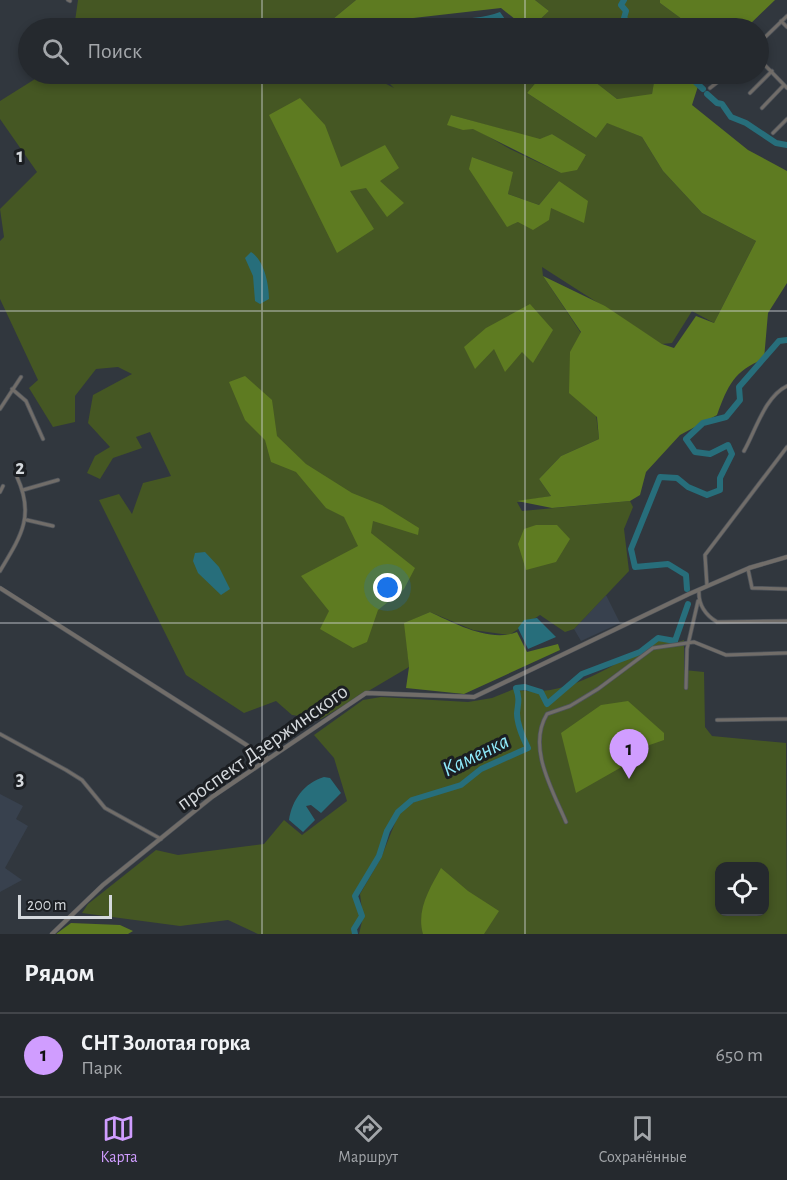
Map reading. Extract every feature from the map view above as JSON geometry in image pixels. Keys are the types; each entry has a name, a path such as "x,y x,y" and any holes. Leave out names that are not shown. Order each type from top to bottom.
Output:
{"street":[{"path":"769,34 787,16"},
{"path":"781,21 787,27"},
{"path":"762,108 786,87 769,68"},
{"path":"769,74 772,71"},
{"path":"710,88 715,84"},
{"path":"750,93 759,84"},
{"path":"773,133 787,119"},
{"path":"0,409 21,377"},
{"path":"744,452 756,422 779,391 787,386"},
{"path":"12,389 26,401 43,439"},
{"path":"707,586 705,555 787,447"},
{"path":"0,571 27,520 23,490 17,477"},
{"path":"23,490 58,480"},
{"path":"0,492 3,486"},
{"path":"27,520 53,526"},
{"name":"проспект Дзержинского","path":"52,934 103,885 161,839 267,758 366,693 474,697 707,586 748,569 787,557"},
{"path":"748,569 752,588 787,589"},
{"path":"0,588 267,758"},
{"path":"686,688 689,643 699,590"},
{"path":"698,601 710,617 722,623 787,621"},
{"path":"566,822 542,759 538,739 539,727 547,714 570,706 589,695 653,648 689,643 736,656 787,653"},
{"path":"717,720 787,719"},
{"path":"0,734 82,780 105,808 161,839"}],"shaded area":[{"path":"606,595 620,623 581,641 574,629"},
{"path":"0,794 23,806 16,819 28,826 5,868 22,880 0,892"}],"green space":[{"path":"78,0 356,0 334,18 75,18"},
{"path":"356,0 535,0 549,11 542,18 514,18 501,8 414,18 334,18"},
{"path":"535,0 660,0 660,3 680,18 542,18 549,11"},
{"path":"660,0 775,0 756,18 680,18 660,3"},
{"path":"27,84 386,84 394,88 390,84 535,84 527,93 596,138 606,122 642,137 663,171 702,213 756,241 714,323 692,311 672,343 662,344 542,267 543,276 587,342 599,439 561,456 539,479 551,496 517,502 522,511 630,501 633,507 624,529 629,571 574,629 565,632 540,615 509,635 473,630 430,612 405,623 409,667 321,719 292,715 276,701 244,713 186,675 99,500 119,494 132,514 143,483 171,476 150,432 136,437 142,448 113,458 100,479 87,473 95,456 110,447 88,423 93,395 132,374 118,367 96,369 75,396 75,422 53,427 29,388 38,380 0,299 0,241 4,237 0,209 37,172 0,119 0,101","holes":["451,115 540,140 552,134 586,156 561,173 510,149","472,157 512,172 508,194 539,205 559,181 584,222 551,207 511,225"]},
{"path":"535,84 598,84 617,99 652,94 654,84 699,84 692,105 748,150 787,171 787,283 768,313 764,359 746,369 733,380 717,415 680,435 646,472 640,495 630,501 552,508 517,501 551,496 539,479 561,456 599,439 597,417 569,393 570,352 581,332 543,276 605,306 662,344 674,348 696,316 714,323 756,241 702,213 663,171 642,137 607,123 596,138 527,93"},
{"path":"598,84 654,84 652,95 617,99"},
{"path":"300,98 325,125 341,167 385,145 399,168 380,181 404,203 387,217 366,188 350,191 374,229 337,253 269,115"},
{"path":"451,115 540,139 552,134 586,155 577,170 561,173 473,129 463,130 447,125"},
{"path":"472,157 513,172 508,194 539,205 559,181 588,201 584,223 551,208 549,220 533,230 518,222 507,227 469,169"},
{"path":"530,304 553,330 533,363 522,352 505,372 494,349 475,369 464,347 486,328"},
{"path":"245,376 272,400 277,436 306,464 352,493 382,505 419,528 418,535 373,521 371,533 415,568 404,589 378,610 367,642 353,648 320,629 329,611 301,576 358,546 344,517 326,508 296,472 271,462 265,440 245,420 229,382"},
{"path":"536,525 557,525 570,539 556,562 526,570 518,544 524,529"},
{"path":"430,612 461,626 484,633 506,635 517,632 527,652 558,644 560,650 464,694 406,688 409,667 404,623"},
{"path":"659,637 678,642 684,640 684,670 704,672 705,727 712,736 786,743 787,934 359,934 363,917 360,894 381,858 399,813 414,802 461,787 482,771 529,750 520,724 519,690 555,689 574,684 610,667"},
{"path":"514,689 517,722 525,748 479,767 460,783 411,799 396,811 386,831 378,856 354,896 360,916 352,929 353,934 258,934 228,920 180,926 82,913 88,904 156,850 178,855 264,844 284,820 302,835 347,801 334,758 314,735 363,700 381,697 468,702 492,698"},
{"path":"628,701 664,733 664,740 635,750 627,764 576,793 561,733 601,705"},
{"path":"441,868 468,891 499,911 484,934 423,934 421,916 423,908"},
{"path":"71,923 120,925 133,931 128,934 56,934"}],"water":[{"path":"500,12 504,18 476,18"},
{"path":"251,252 262,266 268,286 269,299 260,304 255,301 253,276 245,258"},
{"path":"205,552 219,567 230,589 221,595 198,573 193,561 195,553"},
{"path":"537,618 556,637 528,649 518,628 524,620"},
{"path":"324,777 330,778 341,793 321,813 311,805 306,806 315,820 303,832 289,820 293,806 305,788"}],"waterway":[{"path":"624,0 621,5 626,11 624,18"},
{"path":"698,84 703,89"},
{"path":"707,94 717,103 722,104 731,117 746,123 776,143 787,145"},
{"name":"Каменка","path":"687,589 686,575 668,564 635,567 631,549 660,477 677,478 688,487 707,495 720,490 720,478 732,454 728,445 710,454 695,452 686,439 703,423 726,417 740,400 739,387 779,341 787,340"},
{"name":"Каменка","path":"355,934 354,929 362,916 355,896 379,856 387,831 398,812 412,800 461,785 481,769 528,748 518,722 516,688 525,687 541,692 547,704 582,674 640,652 658,638 675,641 688,604"}],"place":[{"name":"СНТ Золотая горка","path":"629,779"}]}
